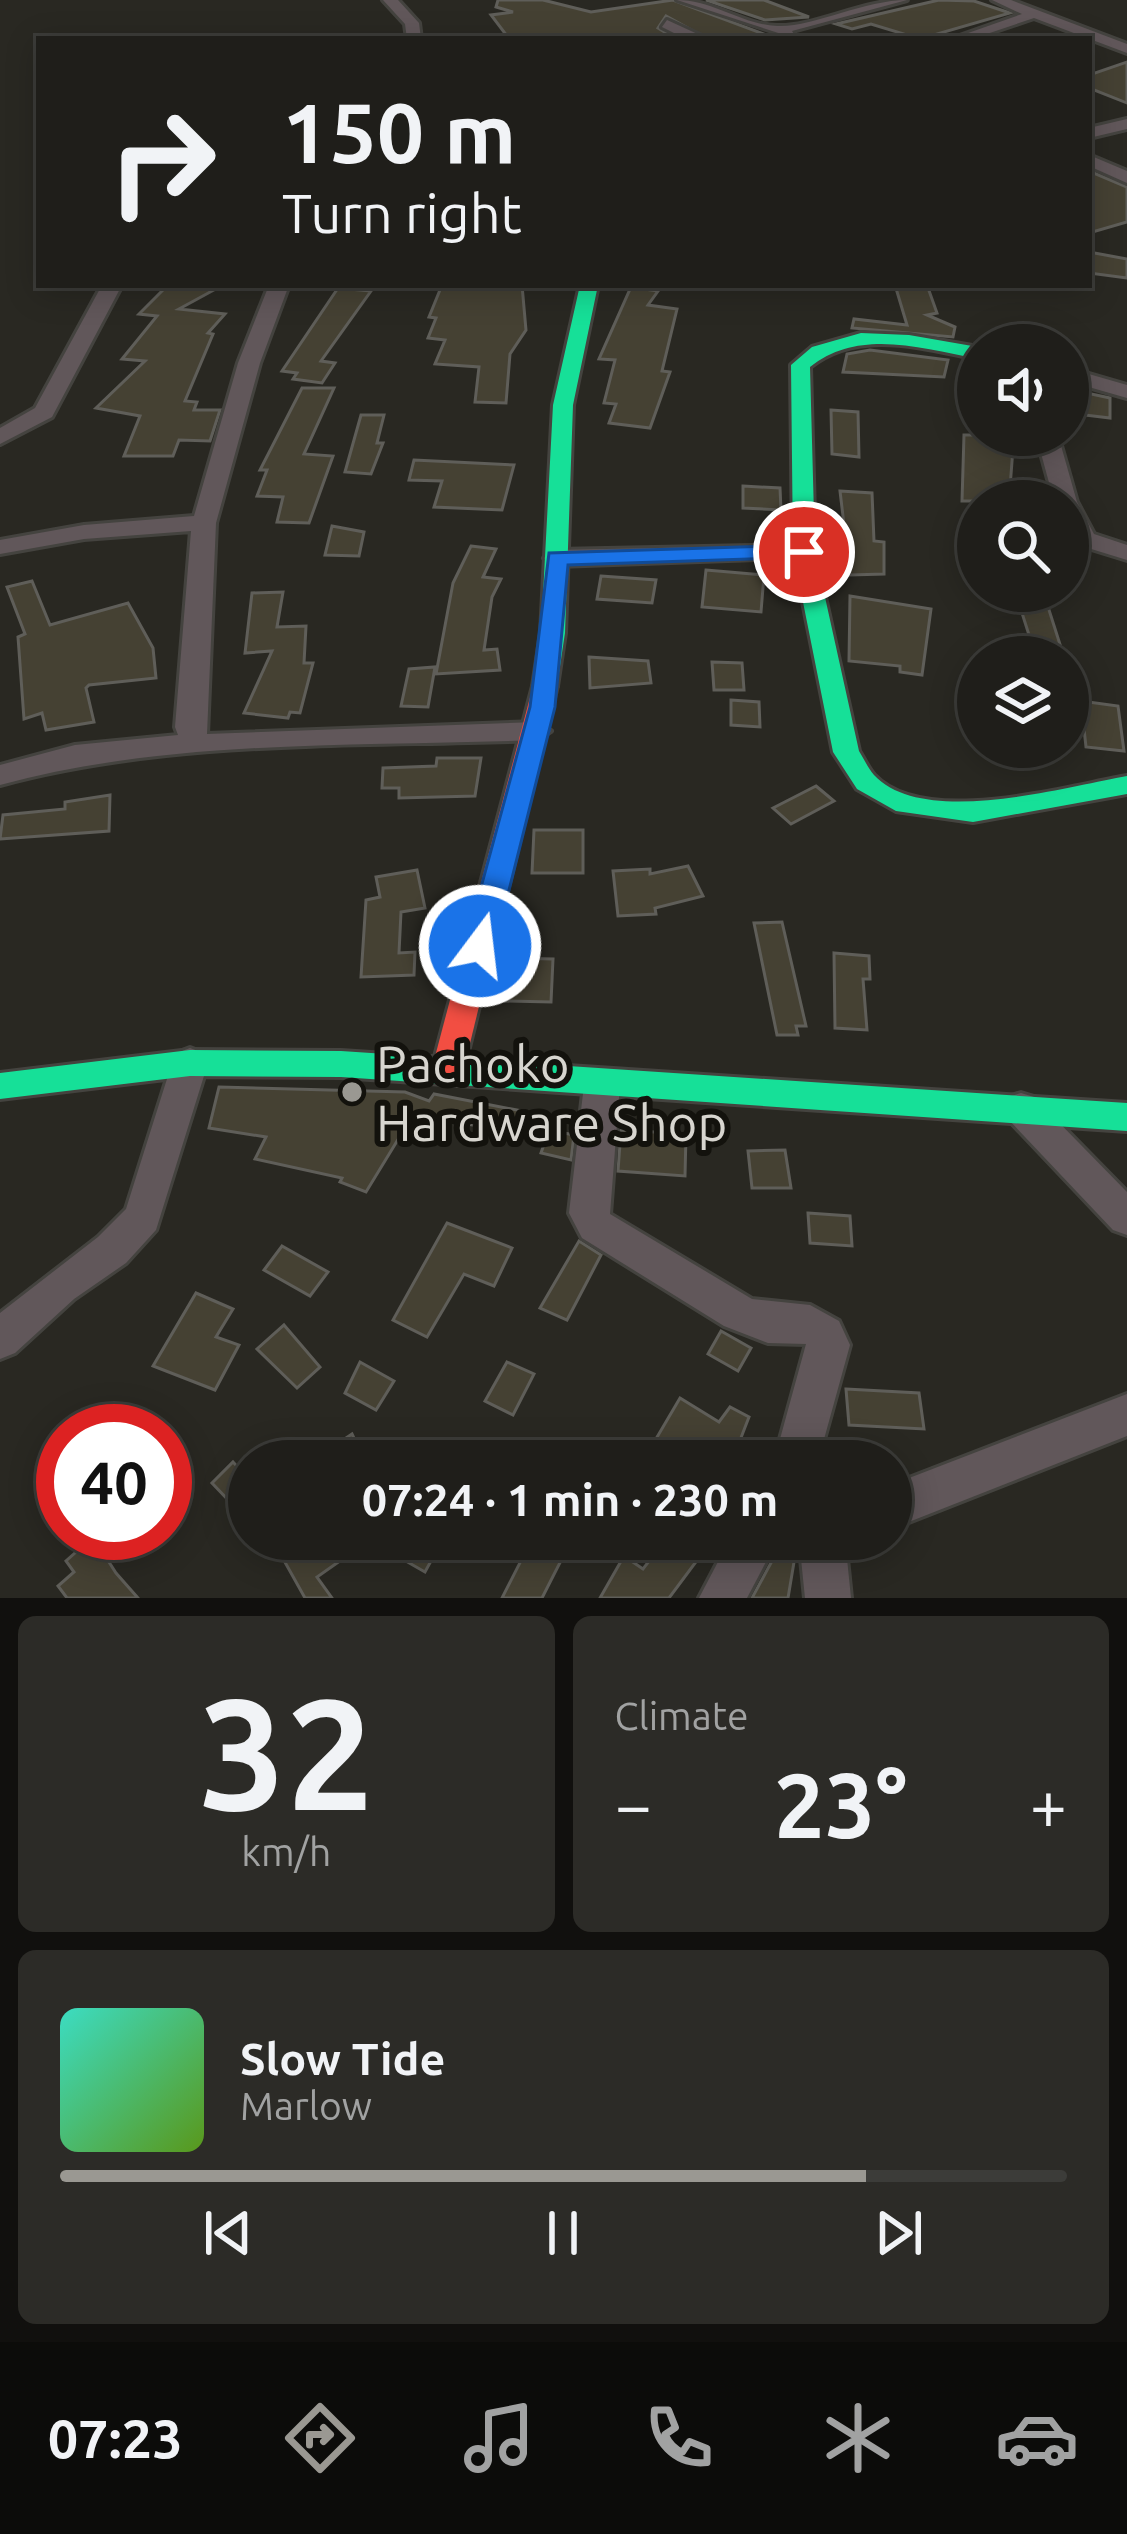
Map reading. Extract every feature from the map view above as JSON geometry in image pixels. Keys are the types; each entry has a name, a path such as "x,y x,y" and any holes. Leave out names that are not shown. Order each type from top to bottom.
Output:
{"street":[{"path":"390,0 412,23 414,36"},
{"path":"777,31 900,0"},
{"path":"999,0 1029,16 1090,36"},
{"path":"699,2 791,36"},
{"path":"967,36 1029,16"},
{"path":"667,24 691,36"},
{"path":"1092,37 1126,48"},
{"path":"1106,55 1126,48"},
{"path":"1092,132 1127,124"},
{"path":"1092,161 1127,178"},
{"path":"0,437 44,412 110,288"},
{"path":"196,742 189,727 204,523 249,363 278,288"},
{"path":"448,1068 536,731 554,633 563,405 588,288"},
{"path":"957,351 850,339 831,341 807,354 800,365 804,552 846,752 856,774 874,788 928,810 982,814 1127,785"},
{"path":"1089,380 1127,392"},
{"path":"0,548 65,534 204,523"},
{"path":"1089,541 1127,553"},
{"path":"557,558 804,552"},
{"path":"0,775 75,755 196,742 218,747 536,731"},
{"path":"0,1340 60,1286 112,1250 142,1218 190,1063"},
{"path":"0,1086 190,1063 448,1068 602,1085 1127,1117"},
{"path":"602,1085 588,1214 596,1226 755,1320 816,1325 827,1334 829,1345 802,1440"},
{"path":"1021,1108 1127,1218"},
{"path":"912,1499 1127,1415"},
{"path":"722,1598 743,1560"},
{"path":"823,1560 828,1598"}],"building":[{"path":"498,0 543,0 591,12 673,0 769,36 703,36 666,16 658,28 671,36 507,36 491,15 513,12 496,7"},
{"path":"706,0 764,0 809,17 765,20"},
{"path":"939,0 974,1 1010,13 930,36 910,36 871,24 852,29 836,24"},
{"path":"1127,62 1127,103 1092,89 1092,74"},
{"path":"1092,172 1127,187 1127,222 1092,232"},
{"path":"1092,253 1127,259 1127,278 1092,273"},
{"path":"165,288 218,288 179,309 225,314 208,333 213,334 185,401 197,402 194,410 220,410 210,441 179,440 173,456 124,456 140,416 96,408 145,361 122,359 157,316 139,314"},
{"path":"338,288 371,291 321,361 335,363 322,383 293,379 297,373 282,371"},
{"path":"441,288 522,288 526,330 510,354 506,403 475,402 479,367 435,364 445,340 428,338 436,318 429,317"},
{"path":"631,288 658,291 648,305 677,309 662,371 670,372 650,428 609,423 616,404 604,403 615,360 599,359"},
{"path":"896,288 928,288 937,313 927,315 955,327 953,337 852,328 854,319 907,325"},
{"path":"870,350 948,360 944,377 843,372 847,354"},
{"path":"302,388 334,388 304,454 333,456 309,523 277,522 283,497 257,496 267,470 260,470"},
{"path":"1089,394 1110,398 1110,418 1089,416"},
{"path":"831,410 858,412 859,457 832,454"},
{"path":"361,415 384,415 377,443 383,443 371,474 345,472"},
{"path":"963,456 1012,456 1011,480 963,480"},
{"path":"414,460 514,465 502,510 434,507 442,481 409,480"},
{"path":"743,486 780,488 781,510 743,508"},
{"path":"840,491 872,493 874,541 884,542 884,574 850,575"},
{"path":"332,526 364,532 359,556 325,555"},
{"path":"471,546 496,549 483,577 501,579 492,597 484,650 497,649 500,670 436,674 453,583"},
{"path":"706,570 764,575 761,612 702,607"},
{"path":"601,576 656,580 652,603 597,599"},
{"path":"32,581 50,625 128,603 153,648 156,678 89,685 94,722 46,730 42,713 24,719 18,637 25,634 7,587"},
{"path":"283,592 277,627 306,626 304,663 313,663 300,713 290,712 288,718 244,713 272,651 245,653 252,593"},
{"path":"850,596 931,609 922,675 900,672 900,666 849,661"},
{"path":"1022,612 1050,612 1057,636 1029,636"},
{"path":"589,657 648,661 651,683 590,688"},
{"path":"712,662 742,663 744,690 714,690"},
{"path":"435,667 428,707 401,706 409,669"},
{"path":"731,700 759,702 760,727 731,725"},
{"path":"1089,702 1118,706 1124,751 1089,747"},
{"path":"437,758 481,758 475,796 399,798 399,788 382,788 383,768 436,766"},
{"path":"816,786 834,801 791,824 773,808"},
{"path":"110,795 109,831 0,839 3,815 65,809 65,802"},
{"path":"534,830 583,830 583,873 532,873"},
{"path":"688,866 703,896 655,908 656,914 618,916 613,871 650,869 650,874"},
{"path":"417,870 425,908 401,912 399,953 415,952 414,975 361,977 366,900 380,897 376,877"},
{"path":"782,922 806,1026 796,1026 798,1035 777,1035 754,923"},
{"path":"834,953 869,956 870,979 863,979 867,1030 835,1028"},
{"path":"506,958 553,959 551,1002 503,1001"},
{"path":"219,1087 405,1092 429,1101 434,1094 527,1112 520,1133 413,1115 366,1192 340,1182 342,1178 255,1159 266,1137 209,1128"},
{"path":"549,1130 574,1135 571,1160 541,1153"},
{"path":"621,1130 686,1134 685,1176 618,1171"},
{"path":"785,1150 791,1188 752,1188 748,1151"},
{"path":"808,1213 850,1216 852,1246 810,1243"},
{"path":"447,1223 512,1248 494,1286 464,1274 427,1337 393,1320"},
{"path":"579,1241 601,1255 567,1320 540,1308"},
{"path":"282,1246 328,1272 310,1296 264,1270"},
{"path":"196,1293 233,1309 216,1337 239,1345 215,1390 153,1366"},
{"path":"284,1325 320,1367 297,1388 257,1349"},
{"path":"721,1331 751,1348 738,1371 708,1354"},
{"path":"360,1362 394,1381 376,1410 345,1393"},
{"path":"507,1362 534,1374 513,1415 485,1401"},
{"path":"846,1389 919,1393 924,1429 849,1425"},
{"path":"680,1398 719,1422 730,1407 749,1417 740,1440 655,1440"},
{"path":"228,1467 228,1500 212,1483"},
{"path":"108,1560 138,1598 67,1598 58,1586 74,1572 66,1561"},
{"path":"284,1560 341,1560 317,1577 332,1598 305,1598"},
{"path":"404,1560 432,1560 425,1572"},
{"path":"521,1560 561,1560 542,1598 502,1598"},
{"path":"622,1560 643,1569 650,1560 697,1560 669,1598 600,1598"},
{"path":"773,1560 794,1562 788,1598 752,1598"}],"traffic: fast":[{"path":"545,686 553,633 563,405 588,288"},
{"path":"957,349 861,338 818,351 800,365 804,552 846,752 866,783 896,802 973,812 1127,785"},
{"path":"0,1086 190,1063 341,1064 1127,1117"}],"traffic: jam":[{"path":"448,1068 545,686"}],"place":[{"name":"Pachoko Hardware Shop","path":"352,1092"}],"route":[{"path":"480,946 542,707 554,633 557,558 804,552"}]}
